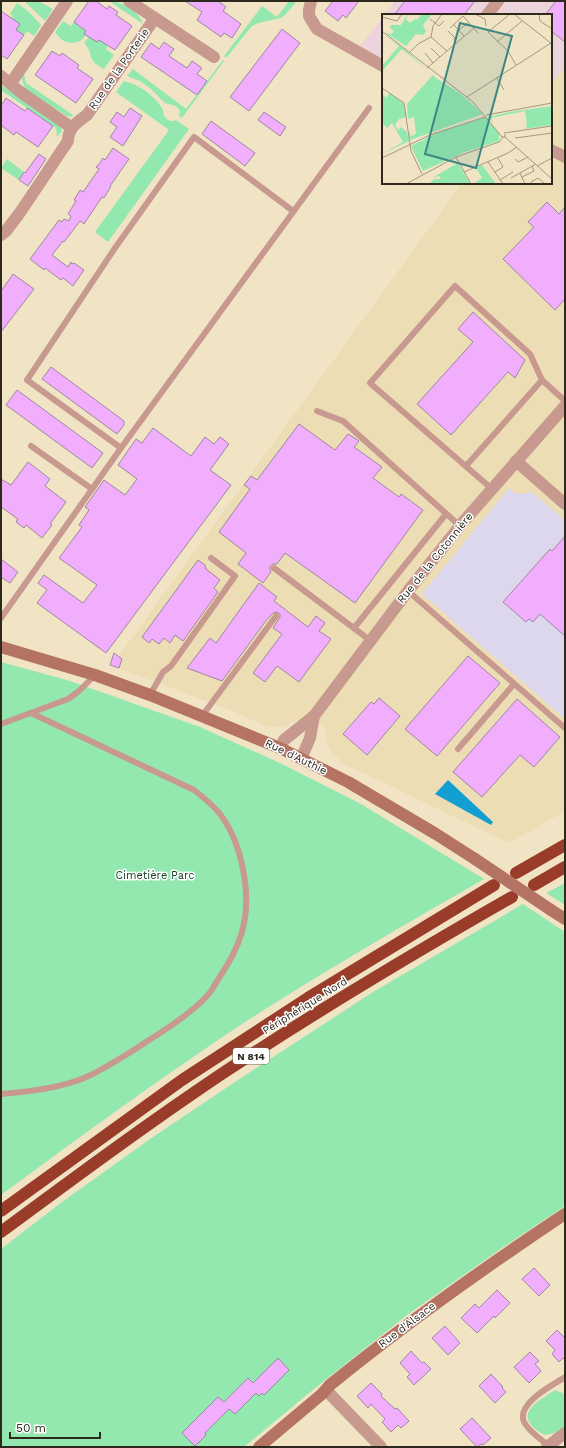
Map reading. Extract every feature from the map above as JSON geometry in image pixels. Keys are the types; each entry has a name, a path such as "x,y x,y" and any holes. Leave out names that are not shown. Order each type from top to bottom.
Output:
{"highway":[{"path":"516,873 565,845"},
{"path":"534,885 565,866"},
{"name":"Périphérique Nord","path":"1,1211 182,1080 308,998 494,885"},
{"name":"Périphérique Nord","path":"1,1232 137,1133 223,1073 442,937 512,897"}],"street":[{"path":"67,1 6,79 19,91 72,128"},
{"path":"129,1 214,57"},
{"path":"311,1 309,16 316,30 382,65"},
{"path":"488,14 498,1"},
{"name":"Rue de la Porterie","path":"3,231 68,142 68,134 76,122 87,115 155,18"},
{"path":"552,150 565,157"},
{"name":"Rue de la Cotonnière","path":"280,748 284,740 314,716 408,591 460,526 565,406"},
{"path":"516,461 565,504"},
{"name":"Rue d'Authie","path":"1,647 95,675 150,695 280,748 348,782 436,834 565,919"},
{"name":"Rue de la Cotonnière","path":"301,759 310,738 314,716"},
{"name":"Rue d'Alsace","path":"259,1447 353,1367 409,1323 471,1278 565,1214"},
{"path":"326,1390 381,1447"},
{"path":"549,1446 565,1433"}],"lane":[{"path":"1,618 120,448 369,108"},
{"path":"120,448 27,380 115,248 194,137 293,211"},
{"path":"492,489 370,383 455,286 530,354 542,380 565,401"},
{"path":"466,466 542,380"},
{"path":"317,411 343,421 460,526"},
{"path":"31,446 92,489"},
{"path":"354,628 446,514"},
{"path":"150,695 163,672 171,666 235,576 211,558"},
{"path":"274,568 370,641"},
{"path":"408,591 565,728"},
{"path":"202,716 276,616"},
{"path":"1,724 68,699 79,691 95,675"},
{"path":"458,749 514,684"},
{"path":"1,1094 55,1086 84,1078 123,1056 179,1020 208,995 230,961 243,931 246,911 247,895 244,867 228,826 220,814 210,804 194,790 31,713"},
{"path":"549,1446 530,1430 524,1422 524,1410 530,1402 565,1377"}],"shaded area":[{"path":"395,1 565,1 565,67 552,84 552,14 385,14"},
{"path":"382,18 382,59 359,47"},
{"path":"565,67 565,811 509,843 342,763 330,750 327,742 325,726 297,719 284,727 269,727 217,705 110,665 115,661 461,184 552,184 552,110 555,109 552,100 552,84"},
{"path":"509,488 516,494 529,493 531,491 565,521 565,719 422,594"}],"green space":[{"path":"24,1 38,1 53,9 45,21"},
{"path":"109,1 114,1 124,5 134,11 143,24"},
{"path":"289,1 297,1 285,15 281,18 258,23 252,26 226,58 224,56 262,6 277,17"},
{"path":"17,3 28,11 41,25 34,36 27,31 24,35 16,30 12,18 13,16 10,14"},
{"path":"63,21 71,26 74,22 86,31 84,38 78,42 71,43 61,39 55,32"},
{"path":"89,37 97,42 99,40 108,45 106,49 114,55 104,69 92,60 84,43"},
{"path":"223,60 224,61 182,118 179,116 180,111 176,106 165,103 151,89 140,81 127,76 133,69 186,109"},
{"path":"24,73 26,83 73,115 72,117 67,116 28,91 22,78"},
{"path":"124,81 135,85 151,95 162,108 165,117 168,120 176,120 189,129 108,242 95,232 169,130 116,92"},
{"path":"1,85 60,125 62,131 57,137 56,128 1,90"},
{"path":"7,159 24,172 19,180 1,168"},
{"name":"Cimetière Parc","path":"1,662 70,681 200,727 282,764 361,804 484,879 274,1003 183,1064 1,1195"},
{"path":"565,883 565,905 546,893"},
{"path":"523,904 565,932 565,1206 502,1248 407,1315 244,1447 1,1447 1,1249 62,1202 150,1139 241,1078 373,992"},
{"path":"555,1390 565,1394 565,1426 555,1433 545,1435 530,1423 528,1413 535,1404"}],"water":[{"path":"448,780 493,822 491,825 435,794"}],"building":[{"path":"89,1 96,1 107,9 109,6 118,12 116,15 132,26 115,50 99,40 97,42 84,34 86,31 74,22"},
{"path":"185,1 218,1 226,7 223,11 241,24 232,38 224,33 221,37 197,20 202,12"},
{"path":"333,1 359,1 346,18 343,15 338,21 325,11"},
{"path":"405,1 475,1 465,14 395,14"},
{"path":"556,1 565,1 565,42 552,32 552,14 546,14"},
{"path":"1,11 20,24 16,30 24,35 7,59 1,55"},
{"path":"282,29 300,43 249,111 230,97"},
{"path":"164,42 174,49 169,56 187,68 192,61 202,68 197,74 207,81 197,95 141,57 151,43 159,49"},
{"path":"52,51 60,56 62,53 79,65 77,68 93,79 76,103 35,75"},
{"path":"6,98 25,111 27,108 53,126 38,147 16,132 14,135 1,125 1,106"},
{"path":"130,108 142,116 123,146 110,137 117,127 110,122 117,112 124,117"},
{"path":"264,112 286,127 280,136 258,120"},
{"path":"211,121 255,153 245,166 202,134"},
{"path":"113,148 129,159 110,186 104,198 102,197 84,224 80,221 52,255 68,267 71,262 84,270 73,286 63,278 61,280 45,268 44,270 30,259 59,220 62,222 64,219 69,221 71,216 68,214 76,201 74,200 80,190 83,192 99,169 96,167 103,158 105,160"},
{"path":"39,154 46,159 28,186 19,180"},
{"path":"547,202 559,214 565,207 565,299 555,310 503,259 534,227 528,222"},
{"path":"13,274 34,289 1,332 1,291"},
{"path":"473,312 525,360 515,378 508,372 451,435 417,404 473,342 458,329"},
{"path":"51,367 124,421 124,425 117,434 42,379"},
{"path":"17,390 103,453 92,468 6,405"},
{"path":"299,424 335,450 348,434 359,441 354,447 382,467 373,478 399,497 401,494 423,510 355,603 285,553 277,564 270,566 271,572 263,583 238,564 246,553 219,532 250,489 244,485 251,476 257,480"},
{"path":"153,428 191,456 205,437 214,444 220,437 229,444 210,470 231,485 106,653 37,603 47,590 38,583 44,575 83,603 97,585 59,558 82,527 79,525 89,510 85,507 104,480 125,495 137,479 118,465 136,439 142,443"},
{"path":"28,462 50,479 45,486 66,502 42,538 26,525 24,528 16,522 18,519 1,507 1,479 11,485"},
{"path":"565,536 565,636 540,614 533,622 529,619 526,622 503,602 550,549 552,551"},
{"path":"1,559 18,572 10,583 1,577"},
{"path":"198,560 205,565 206,569 220,580 214,588 218,592 183,641 175,635 170,643 164,638 159,644 152,639 149,643 142,637"},
{"path":"259,583 277,597 274,601 308,627 316,616 325,623 319,631 331,639 299,682 277,666 265,682 253,673 282,634 273,628 280,617 280,614 277,612 273,613 265,622 222,681 187,668 210,638 216,643"},
{"path":"114,653 122,659 119,668 110,665"},
{"path":"468,656 500,683 437,756 405,729"},
{"path":"379,698 400,716 367,755 343,734 371,702 374,704"},
{"path":"517,699 560,737 534,767 520,755 482,797 453,772"},
{"path":"534,1268 550,1285 539,1296 522,1279"},
{"path":"497,1290 510,1303 477,1333 461,1318 475,1304 479,1308"},
{"path":"445,1326 460,1343 448,1355 432,1338"},
{"path":"557,1330 565,1338 565,1360 563,1358 559,1362 552,1354 555,1350 546,1341"},
{"path":"411,1351 422,1363 424,1362 431,1369 414,1385 407,1377 410,1374 400,1363"},
{"path":"530,1352 539,1361 535,1364 541,1371 529,1383 514,1367"},
{"path":"278,1358 289,1370 264,1395 262,1393 259,1396 256,1393 235,1414 229,1409 205,1433 206,1435 195,1446 182,1433 218,1397 224,1402 248,1378 253,1383"},
{"path":"491,1374 506,1392 495,1403 479,1386"},
{"path":"371,1383 382,1394 381,1396 395,1409 397,1408 409,1421 401,1428 398,1425 391,1432 382,1422 385,1419 371,1404 368,1408 357,1396"},
{"path":"472,1418 491,1438 483,1445 481,1444 477,1447 460,1429"}]}
